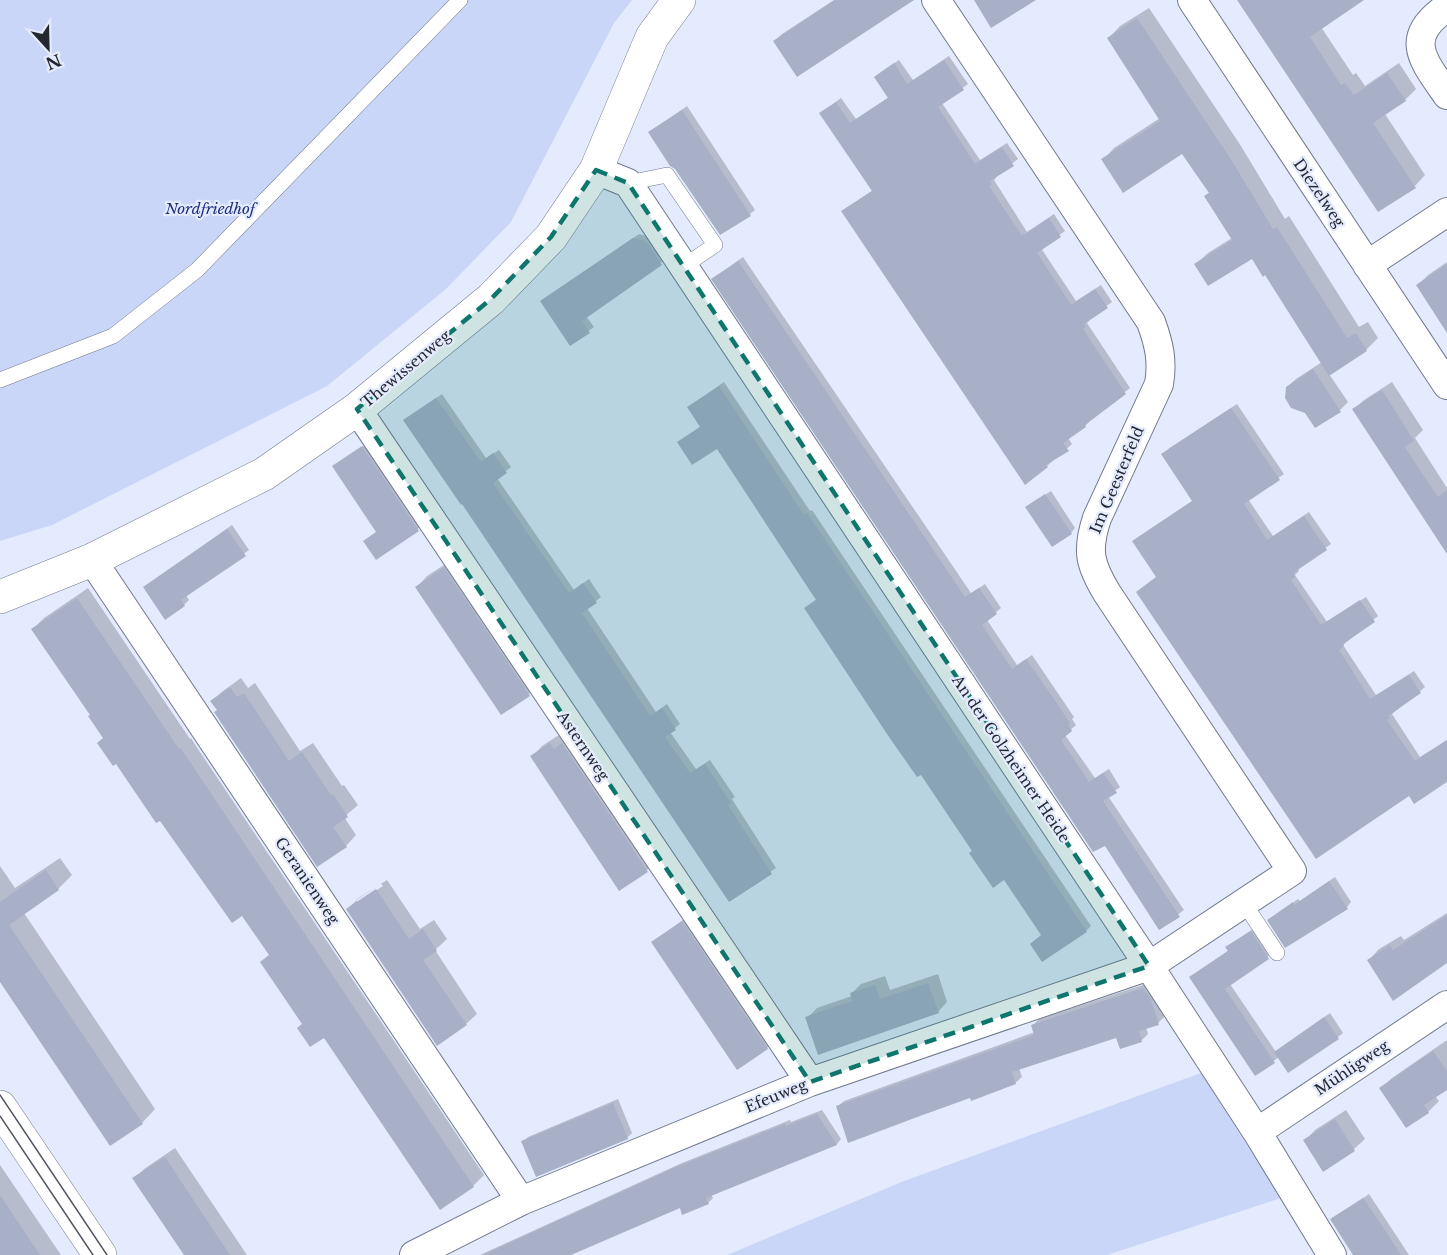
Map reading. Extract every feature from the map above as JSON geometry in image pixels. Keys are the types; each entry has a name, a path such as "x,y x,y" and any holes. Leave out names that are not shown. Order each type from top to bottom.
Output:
{"street":[{"name":"Thewissenweg","path":"0,597 92,560 264,474 357,409 491,298 551,237 596,170 652,37 679,0"},
{"name":"Im Geesterfeld","path":"936,0 1150,322 1159,346 1162,367 1159,384 1097,518 1091,535 1089,550 1091,563 1097,578 1292,872 1149,966"},
{"name":"Diezelweg","path":"1192,0 1447,385"},
{"path":"1447,8 1425,27 1419,45 1427,66 1447,95"},
{"path":"596,170 628,183"},
{"name":"An der Golzheimer Heide","path":"628,183 1149,966 1257,1132 1332,1255"},
{"path":"1367,265 1447,212"},
{"name":"Asternweg","path":"357,409 810,1082"},
{"name":"Geranienweg","path":"92,560 521,1201"},
{"name":"Efeuweg","path":"414,1255 521,1201 810,1082 1149,966"},
{"name":"Mühligweg","path":"1257,1132 1447,1005"},
{"path":"0,1107 100,1255"}],"lane":[{"path":"0,380 113,336 196,270 460,0"},
{"path":"628,183 667,175 715,245 684,266"},
{"path":"1244,903 1278,953"}],"highlighted area":[{"path":"596,170 628,183 1149,966 810,1082 357,409 491,299 551,237"}],"green space":[{"name":"Nordfriedhof","path":"0,0 632,0 614,23 511,222 446,289 327,386 52,525 0,541"},
{"path":"1201,1073 1281,1198 1107,1255 727,1255 904,1181"}],"building":[{"path":"835,0 914,0 797,77 773,41"},
{"path":"974,0 1036,0 991,28"},
{"path":"1237,0 1364,0 1310,37 1341,85 1345,83 1354,95 1387,73 1406,101 1373,123 1416,188 1378,212"},
{"path":"1137,18 1230,158 1273,229 1277,227 1347,338 1356,333 1367,351 1329,376 1265,275 1263,277 1252,259 1208,286 1194,264 1232,240 1204,196 1209,193 1182,154 1123,193 1101,159 1160,121 1107,38"},
{"path":"944,60 964,90 938,107 975,164 1002,147 1014,166 990,181 992,184 989,186 1022,236 1049,218 1061,237 1037,253 1071,305 1095,289 1108,308 1084,324 1086,326 1083,329 1126,394 1063,443 1069,451 1046,465 1048,467 1025,485 841,211 872,191 819,113 836,102 850,123 888,98 874,77 894,63 907,84"},
{"path":"682,110 751,216 720,235 648,132"},
{"path":"633,238 646,241 662,265 582,321 590,333 570,346 540,301"},
{"path":"738,261 965,597 979,588 997,614 982,625 1012,669 1026,659 1056,702 1070,723 1068,724 1072,731 1061,740 1089,782 1103,773 1117,793 1103,801 1180,917 1159,930 1105,846 1093,852 711,279"},
{"path":"1447,264 1447,333 1416,285"},
{"path":"1313,369 1341,412 1315,428 1305,413 1291,408 1285,398 1286,387"},
{"path":"719,386 804,515 807,513 1087,932 1042,962 1030,944 1041,935 1004,880 993,888 969,853 972,851 921,775 917,777 889,737 804,608 816,600 717,449 692,465 677,442 700,427 687,407"},
{"path":"1382,390 1414,441 1405,447 1421,472 1438,497 1447,490 1447,554 1352,409"},
{"path":"436,398 481,462 493,453 507,473 493,483 569,593 583,583 597,603 582,613 650,716 662,708 676,730 665,737 690,773 705,764 731,803 728,805 772,874 729,902 462,504 403,420"},
{"path":"1231,408 1280,480 1244,504 1267,540 1304,516 1327,550 1293,573 1295,577 1291,580 1321,625 1360,600 1375,622 1343,644 1344,646 1339,650 1370,699 1409,675 1421,693 1388,716 1390,718 1387,720 1415,761 1447,740 1447,782 1414,804 1409,796 1316,859 1136,592 1156,577 1132,541 1192,501 1161,454"},
{"path":"362,446 419,531 376,560 363,541 376,532 332,466"},
{"path":"1045,494 1072,534 1052,547 1025,507"},
{"path":"227,529 246,556 181,600 185,606 165,620 143,587"},
{"path":"444,567 530,696 501,715 415,587"},
{"path":"77,598 186,756 474,1187 440,1210 324,1038 310,1047 297,1028 302,1024 260,962 269,955 242,916 232,923 160,821 156,823 116,764 113,766 97,743 103,738 88,716 90,715 31,629"},
{"path":"230,687 237,697 244,693 289,761 302,752 348,817 333,827 347,847 317,867 214,712 217,710 210,701"},
{"path":"550,743 554,749 562,743 648,872 619,891 530,756"},
{"path":"46,870 59,890 9,925 143,1124 110,1146 0,982 0,902"},
{"path":"1329,881 1348,909 1285,948 1267,920"},
{"path":"376,889 409,939 423,929 437,951 423,960 467,1025 437,1046 346,909"},
{"path":"1447,915 1447,963 1393,1001 1367,960 1390,945 1393,950"},
{"path":"682,921 768,1049 737,1070 651,942"},
{"path":"1251,931 1269,959 1225,989 1275,1063 1255,1076 1189,977 1228,951 1225,947"},
{"path":"928,983 939,1013 818,1055 805,1017 852,1001 850,993 875,985 880,999"},
{"path":"1143,988 1150,997 1159,1025 1139,1031 1142,1042 1120,1049 1116,1038 1012,1072 1016,1084 971,1101 970,1098 848,1143 836,1106 1034,1035 1031,1025"},
{"path":"1324,1017 1339,1039 1288,1073 1274,1052"},
{"path":"1433,1051 1447,1071 1447,1090 1424,1105 1429,1113 1406,1128 1379,1088"},
{"path":"613,1103 628,1139 536,1177 521,1141"},
{"path":"817,1114 837,1145 706,1198 709,1204 682,1215 680,1208 571,1255 483,1255 676,1167 785,1124 786,1126"},
{"path":"1335,1119 1355,1151 1323,1172 1303,1140"},
{"path":"165,1157 230,1255 184,1255 132,1178"},
{"path":"0,1195 40,1255 0,1255"},
{"path":"1363,1198 1401,1255 1353,1255 1330,1219"}],"tram line":[{"path":"0,1095 107,1255"},
{"path":"0,1116 93,1255"}]}
